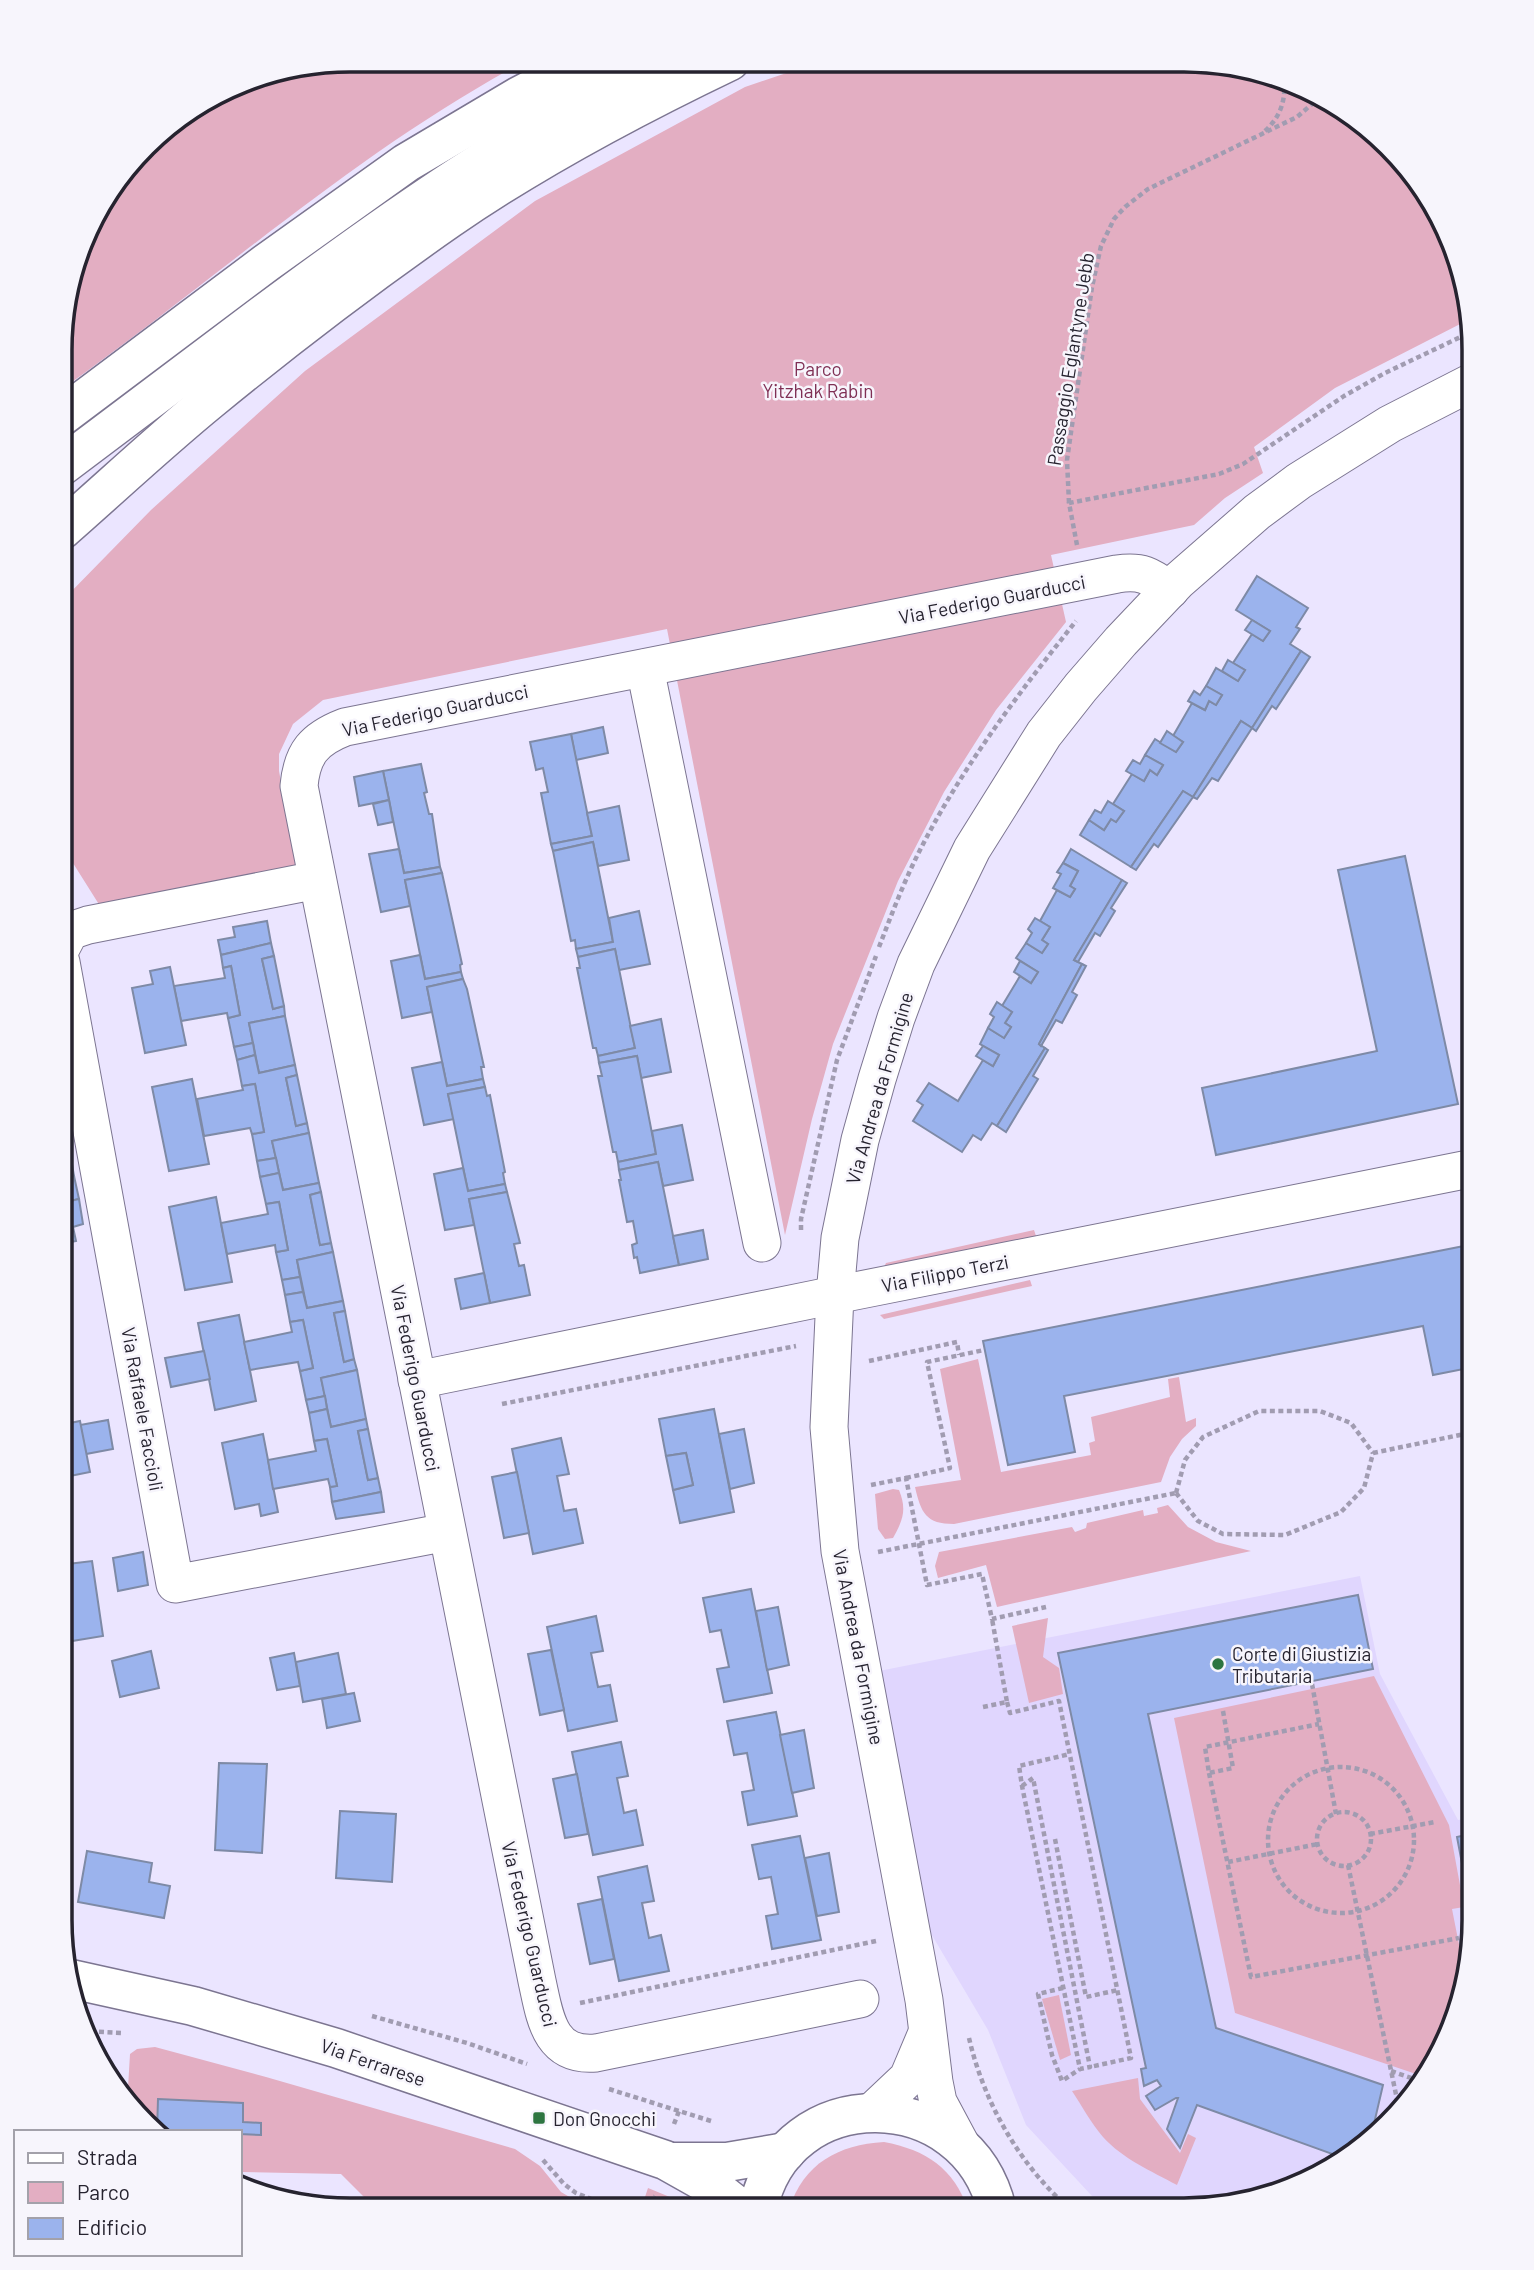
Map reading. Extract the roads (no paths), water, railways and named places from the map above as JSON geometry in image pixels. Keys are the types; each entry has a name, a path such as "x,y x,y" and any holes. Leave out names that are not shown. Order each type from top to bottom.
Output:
{"main road":[{"path":"72,408 266,263 406,163 565,72"},
{"path":"72,458 348,250 491,154 643,72"},
{"path":"72,521 207,402 334,302 451,218 588,135 709,72"},
{"name":"Via Ferrarese","path":"78,1981 192,2006 336,2048 662,2179 713,2187 727,2198"},
{"path":"760,2198 771,2172 786,2152 804,2136 825,2123 848,2115 872,2112 896,2113 941,2130 961,2145 976,2163 989,2184 993,2198"},
{"name":"Via Ferrarese","path":"662,2179 727,2162 786,2152"}],"street":[{"name":"Via Andrea da Formigine","path":"961,2145 938,2102 929,2029 840,1551 830,1427 839,1238 877,1079 908,986 943,906 972,849 1044,734 1097,668 1170,590 1257,512 1300,481 1390,424 1462,388"},
{"name":"Via Federigo Guarducci","path":"860,1999 596,2053 572,2051 551,2033 537,1981 317,880 299,786 300,771 315,743 345,727 1125,573 1134,572 1149,576 1170,590"},
{"path":"645,668 761,1243"},
{"path":"72,930 317,880"},
{"name":"Via Raffaele Faccioli","path":"72,1022 175,1584 447,1532"},
{"name":"Via Filippo Terzi","path":"417,1380 1462,1170"},
{"path":"872,2112 908,2078 929,2029"}],"place":[{"name":"Corte di Giustizia Tributaria","path":"1218,1664"},
{"name":"Don Gnocchi","path":"539,2118"}],"park label":[{"name":"Parco Yitzhak Rabin","path":"818,379"}]}
